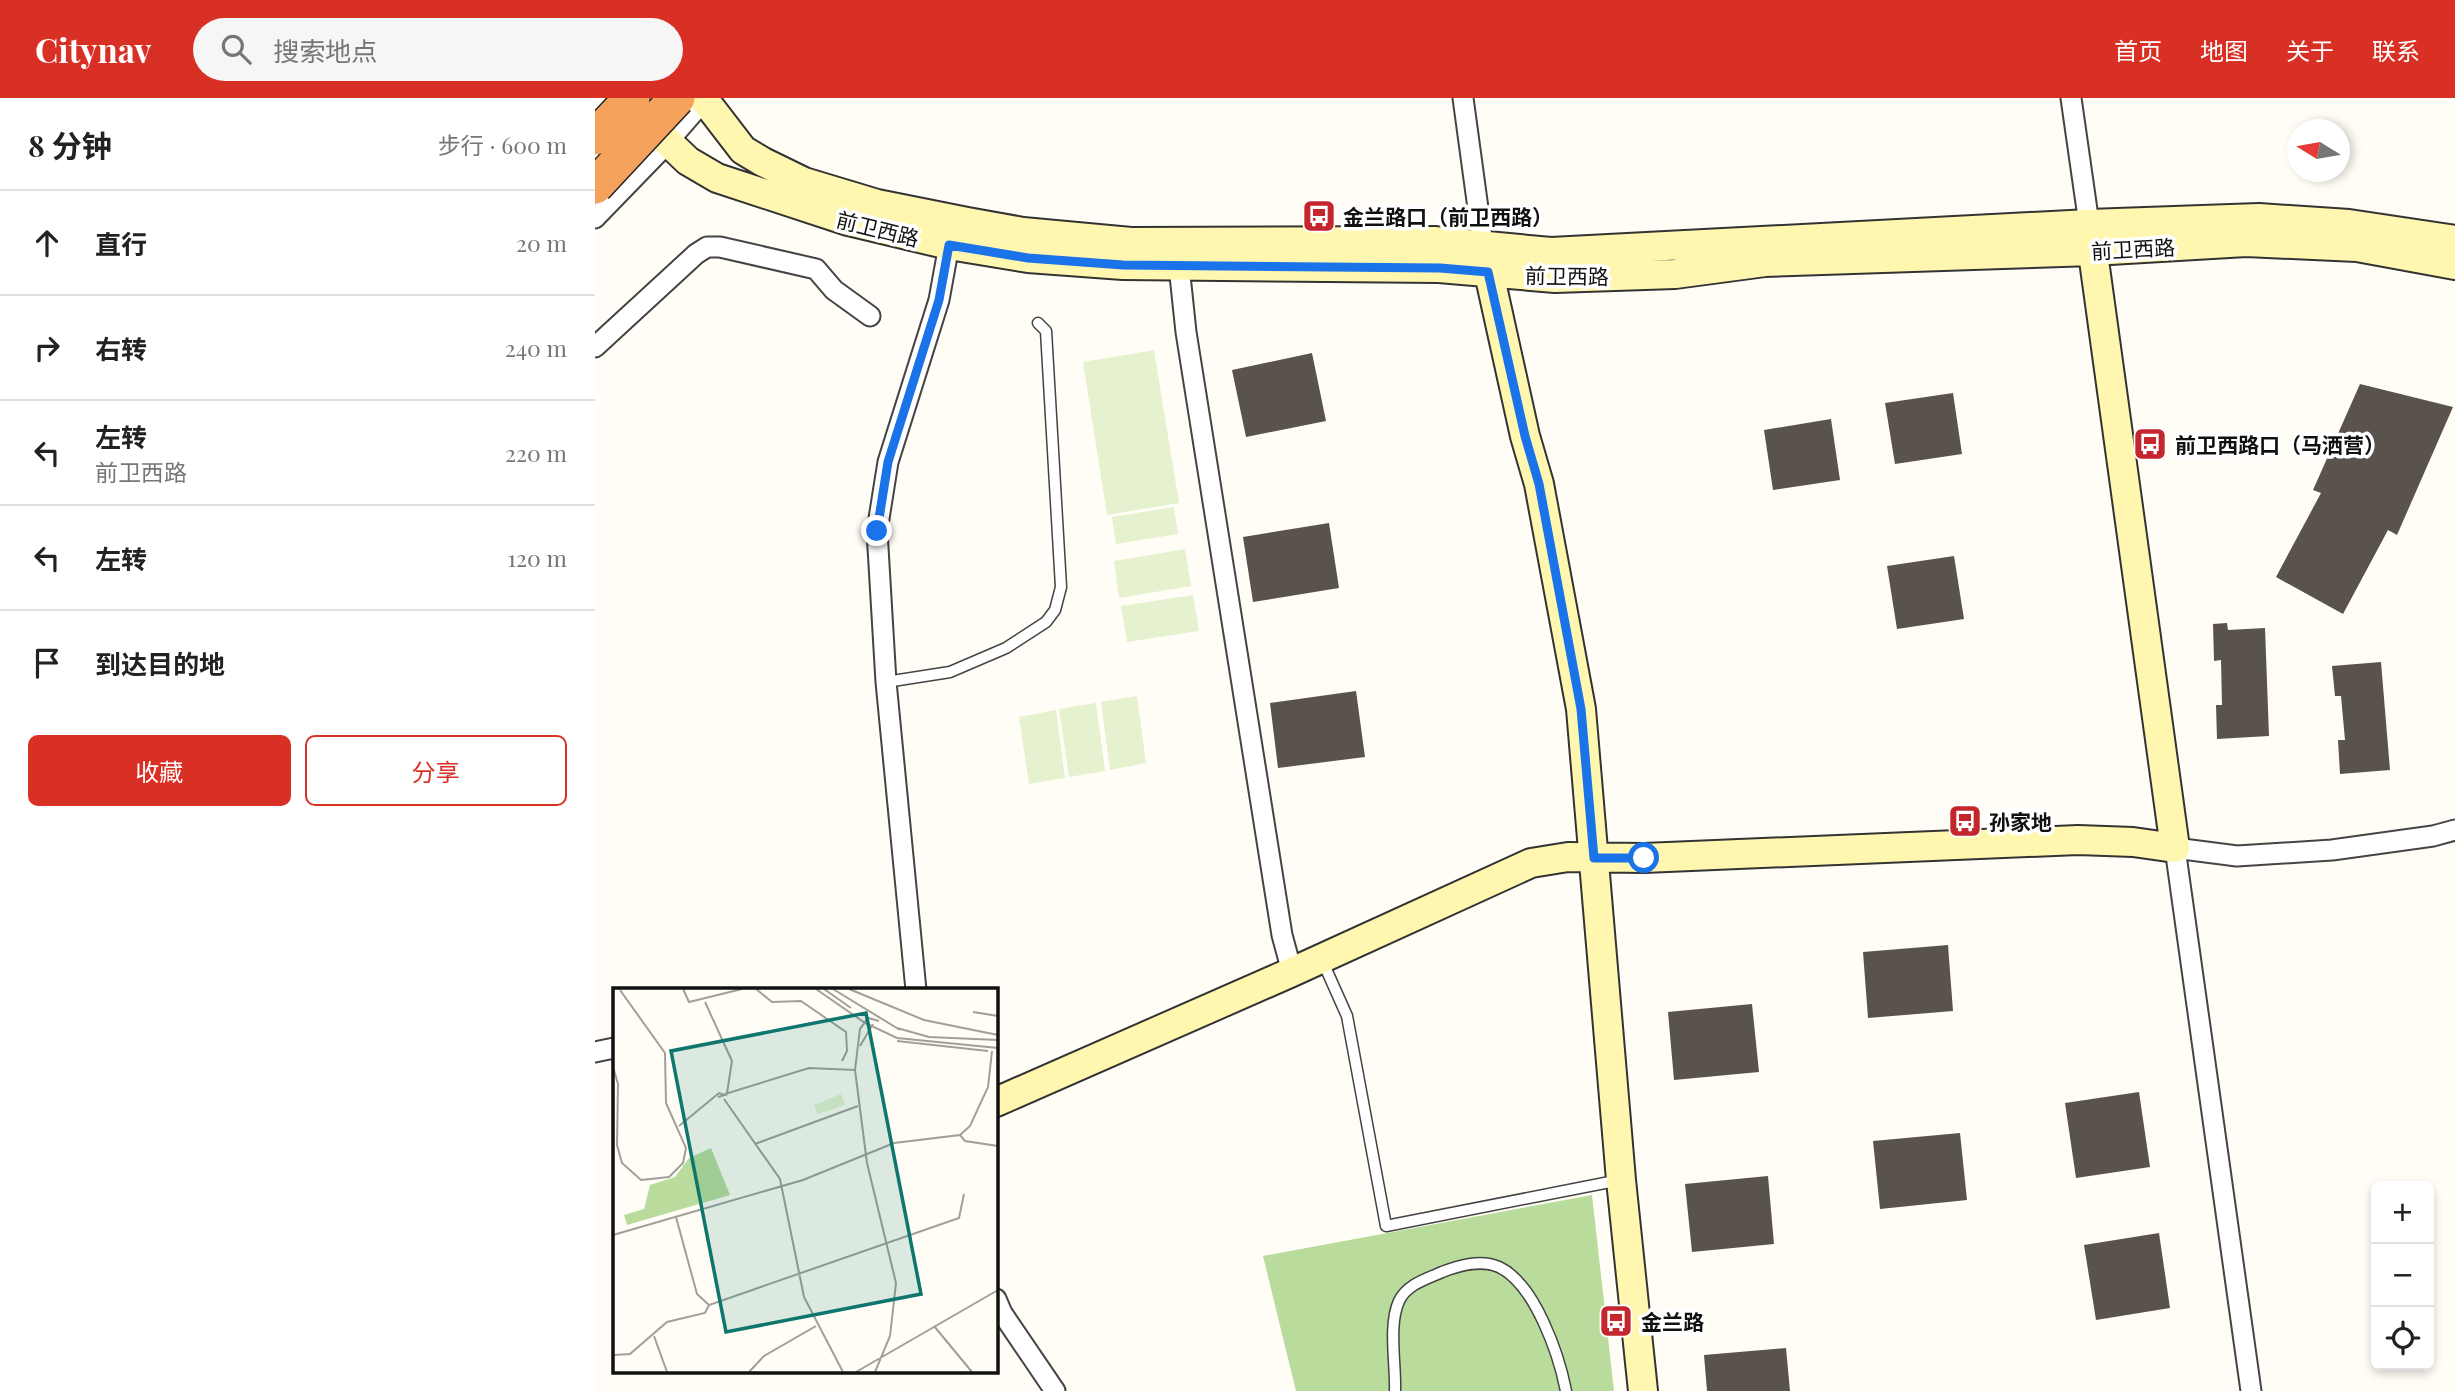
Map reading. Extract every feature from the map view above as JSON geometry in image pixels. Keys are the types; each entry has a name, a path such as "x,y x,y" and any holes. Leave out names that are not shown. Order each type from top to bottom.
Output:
{"highway":[{"path":"595,186 698,98"},
{"path":"595,137 632,100"}],"main road":[{"name":"前卫西路","path":"698,98 743,149 763,162 804,182 877,204 940,218 1023,232 1131,242 1434,241 1555,278 1675,274 1765,262 2091,237 2259,218 2349,224 2455,240"},
{"name":"前卫西路","path":"632,100 688,161 717,178 848,221 949,245 1028,258 1179,266 1440,268 1486,259"},
{"name":"前卫西路","path":"2091,237 2357,247 2455,265"},
{"path":"997,1102 1531,863 1568,857 1644,858 2078,840 2133,842 2175,848 2091,237"},
{"path":"1486,259 1525,436 1539,484 1581,709 1621,1180 1643,1391"}],"street":[{"path":"595,218 668,142 698,98"},
{"path":"1463,98 1486,259"},
{"path":"2071,98 2091,237"},
{"path":"916,988 886,682 877,531 888,462 939,300 949,245"},
{"path":"595,347 696,254 707,247 720,247 816,269 834,290 870,316"},
{"path":"1179,266 1188,345 1282,935 1292,972"},
{"path":"2251,1391 2175,848 2237,856 2291,853 2408,840 2455,830"},
{"path":"595,1052 613,1048"},
{"path":"997,1301 1002,1313 1055,1391"}],"lane":[{"path":"886,682 950,672 1006,648 1046,622 1055,610 1061,587 1047,344 1046,331 1038,323"},
{"path":"1321,959 1347,1016 1386,1226 1621,1180"},
{"path":"1395,1391 1394,1316 1400,1298 1412,1285 1450,1269 1480,1262 1499,1267 1517,1279 1542,1318 1563,1374 1566,1391"}],"green space":[{"path":"1154,350 1179,503 1107,515 1083,362"},
{"path":"1174,507 1178,534 1116,544 1112,517"},
{"path":"1185,549 1191,586 1119,598 1114,561"},
{"path":"1193,595 1199,631 1127,642 1121,606"},
{"path":"1137,696 1146,763 1110,770 1101,702"},
{"path":"1096,703 1105,771 1069,777 1059,709"},
{"path":"1056,710 1065,778 1029,784 1019,717"},
{"path":"1592,1195 1614,1391 1296,1391 1263,1256"}],"building":[{"path":"1312,353 1326,421 1246,437 1232,370"},
{"path":"2360,384 2453,407 2397,535 2388,530 2343,614 2276,577 2321,493 2313,490"},
{"path":"1953,393 1962,454 1895,464 1885,403"},
{"path":"1831,419 1840,480 1773,490 1764,430"},
{"path":"1329,523 1339,588 1253,602 1243,537"},
{"path":"1954,556 1964,619 1897,629 1887,566"},
{"path":"2227,623 2228,630 2265,628 2269,736 2217,739 2216,705 2222,705 2221,660 2214,661 2213,624"},
{"path":"2381,662 2390,770 2340,774 2338,740 2345,740 2341,696 2335,696 2332,666"},
{"path":"1356,691 1365,757 1278,768 1270,703"},
{"path":"1948,945 1953,1011 1868,1018 1863,952"},
{"path":"1752,1004 1759,1072 1674,1080 1668,1012"},
{"path":"2139,1092 2150,1167 2076,1178 2065,1103"},
{"path":"1960,1133 1967,1200 1880,1209 1873,1141"},
{"path":"1768,1176 1774,1244 1692,1252 1685,1184"},
{"path":"2159,1233 2170,1308 2096,1320 2084,1245"},
{"path":"1786,1348 1790,1391 1707,1391 1704,1355"}],"place":[{"name":"金兰路口（前卫西路）","path":"1319,216"},
{"name":"前卫西路口（马洒营）","path":"2150,444"},
{"name":"孙家地","path":"1965,821"},
{"name":"金兰路","path":"1616,1321"}],"route":[{"path":"877,531 888,462 939,300 949,245 1028,258 1123,265 1440,268 1488,272 1525,436 1539,484 1581,709 1594,858 1644,858"}]}
